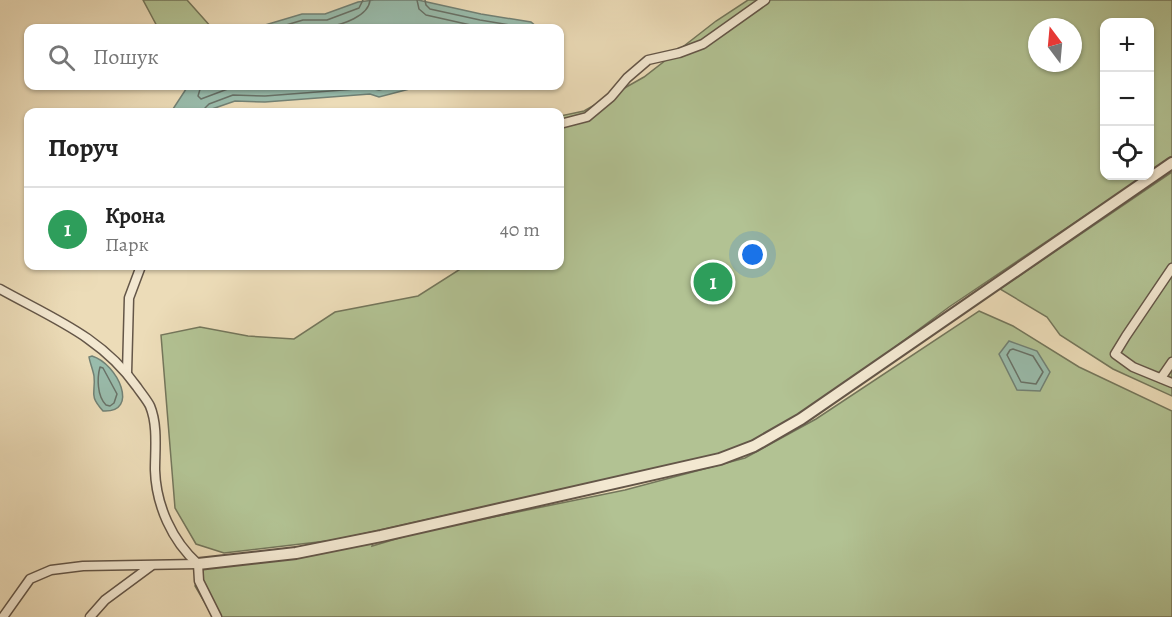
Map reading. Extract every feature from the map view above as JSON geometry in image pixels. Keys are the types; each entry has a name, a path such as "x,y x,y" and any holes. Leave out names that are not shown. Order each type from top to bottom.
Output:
{"street":[{"path":"564,123 586,117 611,97 627,78 648,60 679,53 703,44 765,0"},
{"path":"3,617 30,579 51,570 83,566 198,564 296,553 381,536 720,459 754,446 801,418 1172,163"},
{"path":"1172,268 1115,354 1133,367 1172,383"},
{"path":"127,373 129,298 140,270"},
{"path":"0,289 102,348 127,373 150,407 155,438 155,474 161,506 174,537 198,564 199,581 217,617"},
{"path":"1161,378 1172,362"},
{"path":"90,617 105,600 153,564"}],"shaded area":[{"path":"143,0 187,0 208,24 156,24"},
{"path":"748,0 1172,0 1172,156 1154,168 1154,18 1100,18 1100,180 1138,180 949,307 786,423 730,452 335,540 224,553 196,544 175,508 161,335 200,327 248,336 294,339 335,312 418,296 459,270 564,270 564,115 584,111 644,77 716,21"},
{"path":"1172,172 1172,396 1113,369 1060,335 1047,317 1000,289"},
{"path":"979,311 1013,326 1079,367 1172,411 1172,617 213,617 195,586 202,567 374,540 372,546 450,523 449,526 625,490 745,458 816,419"}],"water":[{"path":"418,0 533,24 268,24 302,14 325,14 358,2"},
{"path":"185,90 406,90 379,97 370,94 265,102 235,101 215,108 174,108"},
{"path":"1009,341 1037,351 1050,372 1040,391 1017,390 999,354"},
{"path":"92,356 110,368 117,377 123,397 121,404 114,410 103,411 96,401 94,376 89,357"}],"place":[{"name":"Крона","path":"713,282"}]}
